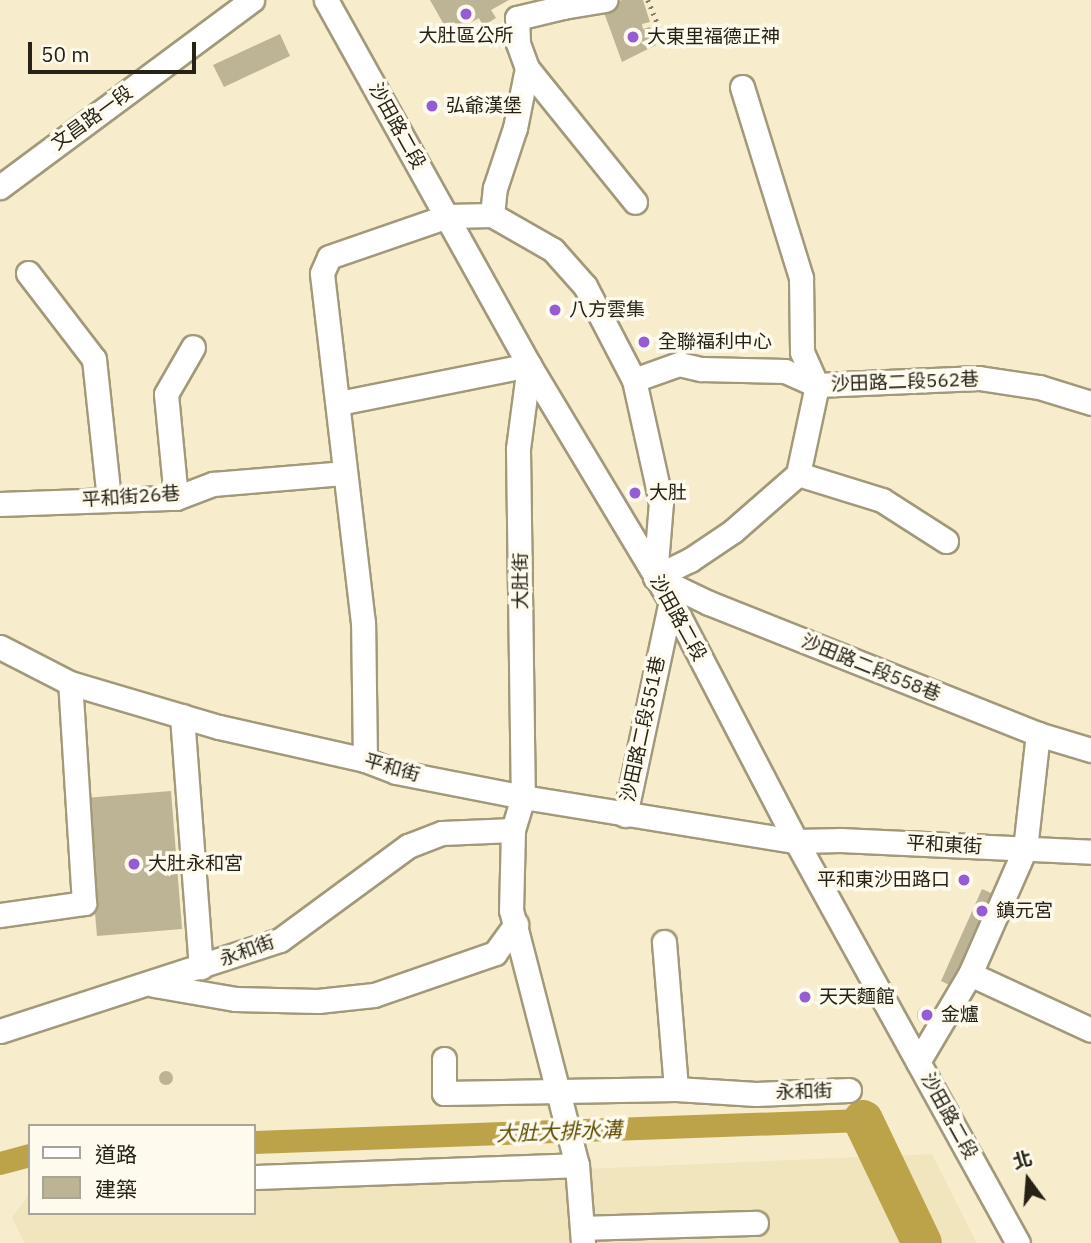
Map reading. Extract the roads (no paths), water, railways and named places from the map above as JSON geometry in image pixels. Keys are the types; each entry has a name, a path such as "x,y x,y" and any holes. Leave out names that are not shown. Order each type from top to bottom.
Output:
{"street":[{"name":"文昌路一段","path":"0,187 252,0"},
{"name":"沙田路二段","path":"326,0 529,365 671,601 796,841 1018,1243"},
{"path":"605,0 564,4 517,18 518,43 527,68 635,202"},
{"path":"492,215 495,188 514,128 527,68"},
{"path":"742,87 801,278 802,352 817,385"},
{"path":"365,760 363,624 343,473 339,403 322,273 329,257 448,216 492,215 553,250 585,286 634,380 661,502 656,577"},
{"path":"28,273 94,359 109,499"},
{"path":"176,498 166,394 193,347"},
{"path":"634,380 679,364 701,369 785,371 817,385"},
{"path":"339,403 529,365"},
{"name":"大肚街","path":"523,797 518,449 529,365"},
{"name":"沙田路二段562巷","path":"797,474 817,385 979,378 1039,387 1091,404"},
{"name":"平和街26巷","path":"0,504 176,498 214,484 343,473"},
{"path":"656,577 733,531 797,474 881,500 946,541"},
{"name":"沙田路二段558巷","path":"656,577 709,603 1038,734 1091,750"},
{"name":"沙田路二段551巷","path":"625,815 671,601"},
{"name":"平和街","path":"0,647 70,683 182,716 365,760 396,772 625,815 796,841"},
{"path":"0,915 84,903 70,683"},
{"path":"182,716 201,967"},
{"path":"918,1062 970,974 1025,849 1038,734"},
{"path":"523,797 513,830 511,910 577,1165 583,1235 756,1223"},
{"name":"永和街","path":"0,1031 280,940 408,846 442,833 513,830"},
{"name":"平和東街","path":"796,841 841,840 1091,852"},
{"path":"151,984 235,999 318,1001 374,995 495,953 516,924"},
{"path":"664,942 676,1089"},
{"path":"970,974 1091,1030"},
{"name":"永和街","path":"444,1059 444,1094 676,1089 756,1094 849,1090"},
{"path":"256,1177 577,1165"}],"waterway":[{"name":"大肚大排水溝","path":"256,1142 863,1120"},
{"path":"863,1120 922,1243"},
{"name":"大肚大排水溝","path":"0,1163 28,1156"}],"place":[{"name":"大肚區公所","path":"466,14"},
{"name":"大東里福德正神","path":"633,37"},
{"name":"弘爺漢堡","path":"432,106"},
{"name":"八方雲集","path":"555,310"},
{"name":"全聯福利中心","path":"644,342"},
{"name":"大肚","path":"635,493"},
{"name":"大肚永和宮","path":"134,864"},
{"name":"平和東沙田路口","path":"964,880"},
{"name":"鎮元宮","path":"982,911"},
{"name":"天天麵館","path":"805,997"},
{"name":"金爐","path":"927,1015"}]}
